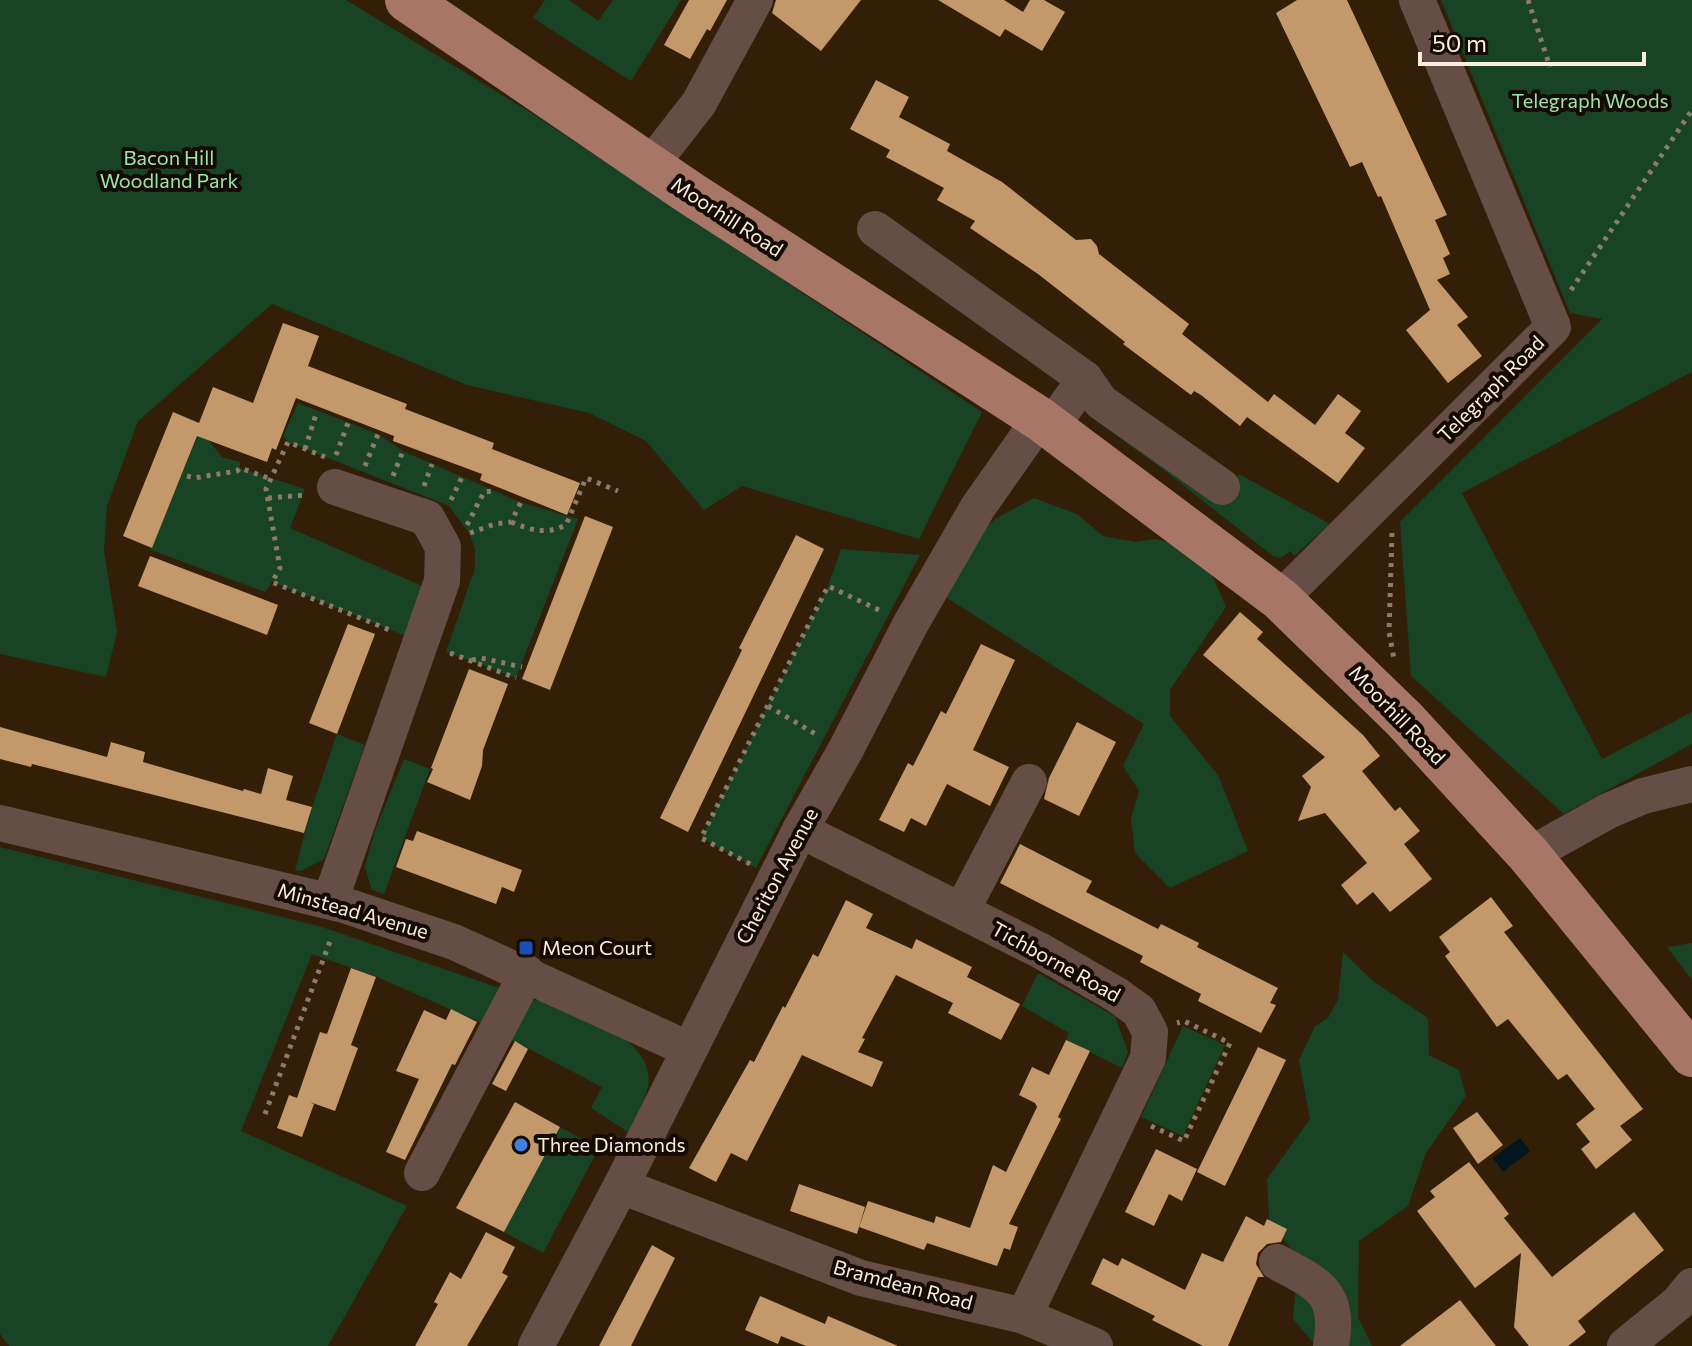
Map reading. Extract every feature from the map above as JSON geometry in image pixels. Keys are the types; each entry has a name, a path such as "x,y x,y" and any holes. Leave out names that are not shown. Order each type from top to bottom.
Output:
{"main road":[{"name":"Moorhill Road","path":"418,3 650,166 1046,423 1280,599 1404,719 1529,855 1692,1055"}],"street":[{"path":"650,166 699,103 755,0"},
{"name":"Telegraph Road","path":"1280,599 1553,327 1417,0"},
{"path":"875,229 1085,379 1101,402 1222,487"},
{"path":"1046,423 1085,379"},
{"name":"Cheriton Avenue","path":"536,1346 621,1186 775,878 910,625 978,507 1046,423"},
{"path":"337,903 442,581 443,547 427,518 349,479"},
{"path":"962,910 1029,782"},
{"path":"1529,855 1608,811 1643,796 1692,784"},
{"name":"Minstead Avenue","path":"0,823 337,903 454,942 688,1049"},
{"name":"Tichborne Road","path":"800,830 1041,951 1139,1011 1150,1032"},
{"path":"422,1173 527,973"},
{"path":"1024,1316 1148,1058 1150,1032"},
{"name":"Bramdean Road","path":"621,1186 861,1278 1024,1316 1095,1346"},
{"path":"1277,1262 1316,1283 1328,1299 1335,1321 1331,1346"},
{"path":"1625,1346 1678,1303 1692,1286"}],"path":[{"path":"1528,0 1550,67"},
{"path":"1553,327 1572,287 1692,110"},
{"path":"305,449 317,411"},
{"path":"348,423 334,460 288,442 266,489 280,568 272,582 516,678"},
{"path":"349,479 378,434"},
{"path":"388,482 403,451"},
{"path":"421,495 432,464"},
{"path":"187,476 194,478 240,468 271,479"},
{"path":"448,506 463,475"},
{"path":"457,517 469,534 495,524 511,522 538,532 551,532 566,525 586,478 618,491"},
{"path":"1394,661 1389,632 1392,523 1403,478"},
{"path":"465,529 484,492 494,491"},
{"path":"511,522 521,502"},
{"path":"775,878 701,838 828,586 910,625"},
{"path":"469,660 481,658 522,667"},
{"path":"768,706 845,751"},
{"path":"265,1114 337,903"},
{"path":"1121,1113 1184,1141 1230,1043 1184,1021 1150,1032"}],"green space":[{"name":"Bacon Hill Woodland Park","path":"0,0 346,0 530,112 982,412 919,539 742,486 704,510 646,441 589,413 467,385 272,304 138,421 107,506 104,551 117,632 106,677 0,654"},
{"path":"545,0 569,0 598,21 613,0 681,0 631,81 533,18"},
{"name":"Telegraph Woods","path":"1441,0 1692,0 1692,372 1462,493 1602,759 1692,712 1692,744 1564,814 1411,676 1400,522 1602,319 1570,313"},
{"path":"298,403 378,434 403,451 520,502 578,519 516,678 446,652 475,568 475,549 469,533 449,506 288,442 283,436"},
{"path":"1092,415 1226,497 1239,474 1330,524 1294,556 1291,551 1280,558 1273,556"},
{"path":"200,430 222,457 240,462 240,468 305,489 290,528 438,593 421,642 272,582 265,592 151,550"},
{"path":"1034,498 1077,514 1103,536 1136,542 1155,539 1201,550 1226,607 1170,690 1170,716 1218,775 1248,851 1170,888 1135,853 1131,818 1139,791 1123,766 1144,724 941,594 966,547 995,519"},
{"path":"841,549 920,555 756,868 701,838 828,586"},
{"path":"337,734 365,745 324,859 301,871 295,870 312,807"},
{"path":"404,759 430,769 384,894 372,890 365,868 375,830"},
{"path":"0,847 322,927 499,988 493,1028 375,976 312,954 241,1131 407,1206 328,1346 9,1346 0,1334"},
{"path":"1692,943 1692,980 1667,947"},
{"path":"1343,952 1373,981 1428,1018 1429,1055 1459,1070 1466,1096 1426,1153 1408,1206 1359,1241 1358,1318 1372,1346 1316,1346 1293,1319 1298,1259 1269,1219 1267,1179 1310,1119 1299,1060 1315,1026 1328,1018 1338,1000"},
{"path":"1038,973 1115,1016 1128,1052 1122,1068 1066,1040 1069,1033 1022,1006"},
{"path":"547,998 613,1031 641,1055 648,1070 648,1086 628,1132 591,1108 602,1087 508,1038 527,1002"},
{"path":"1183,1026 1225,1045 1183,1136 1141,1117"},
{"path":"560,1127 599,1148 543,1253 504,1232"}],"water":[{"path":"1520,1138 1530,1151 1503,1172 1493,1158"}],"building":[{"path":"689,0 727,0 690,59 664,45"},
{"path":"776,0 861,0 821,51 772,13"},
{"path":"938,0 1004,0 1023,12 1030,0 1044,0 1065,12 1042,51 1005,29 1000,37"},
{"path":"1297,0 1347,0 1447,215 1435,220 1450,254 1443,258 1450,274 1437,280 1468,317 1457,325 1482,356 1448,383 1406,330 1430,310 1381,196 1378,197 1362,162 1350,167 1276,13"},
{"path":"876,80 909,97 899,117 950,144 947,151 1002,182 1076,240 1091,239 1099,254 1189,324 1182,334 1268,402 1274,394 1315,425 1338,394 1361,411 1345,433 1365,448 1338,483 1247,417 1240,426 1201,395 1194,391 1191,395 1038,274 970,228 975,221 937,200 944,188 886,157 890,150 850,129"},
{"path":"283,323 319,336 308,366 407,404 405,409 494,443 492,449 580,483 567,515 480,480 482,474 393,441 394,436 296,398 276,450 272,448 267,462 197,436 152,548 123,536 173,412 199,423 213,387 253,403"},
{"path":"585,516 613,527 550,690 522,679"},
{"path":"796,535 824,549 688,832 660,818 742,650 739,648"},
{"path":"150,556 278,605 267,635 138,586"},
{"path":"1240,612 1263,632 1257,639 1363,735 1380,756 1362,771 1395,811 1400,807 1420,831 1404,844 1432,879 1390,912 1373,892 1357,905 1341,885 1367,863 1325,813 1298,821 1311,787 1302,776 1325,757 1203,655"},
{"path":"348,624 375,634 337,734 309,723"},
{"path":"981,644 1015,660 973,750 1009,767 990,806 947,784 926,826 911,818 904,832 879,820 908,763 913,766 941,711 946,714"},
{"path":"469,669 508,684 483,750 482,766 470,800 427,782"},
{"path":"1077,722 1116,742 1079,816 1044,799 1049,778"},
{"path":"0,727 107,757 111,742 145,752 143,762 261,794 268,768 293,776 286,800 312,807 304,833 32,764 31,767 0,759"},
{"path":"417,831 522,870 514,892 502,887 496,904 396,867 406,839 413,841"},
{"path":"1020,844 1092,881 1086,892 1158,929 1161,924 1199,943 1197,947 1278,988 1270,1003 1276,1005 1261,1033 1198,1001 1201,994 1140,962 1143,956 1000,883"},
{"path":"1491,897 1513,926 1504,932 1643,1109 1620,1126 1632,1140 1596,1169 1581,1149 1590,1142 1576,1124 1595,1109 1567,1074 1558,1080 1508,1019 1497,1027 1445,956 1450,952 1439,937"},
{"path":"846,900 873,914 866,928 912,949 916,939 972,967 967,977 1020,1004 1001,1040 948,1013 953,1003 896,975 862,1038 865,1039 858,1052 883,1062 872,1087 802,1055 747,1161 731,1153 716,1182 689,1168 750,1060 754,1062 813,954 818,957"},
{"path":"351,968 376,977 351,1045 358,1048 335,1111 310,1102 314,1104 302,1137 277,1128 289,1095 297,1098 320,1032 327,1034"},
{"path":"451,1009 477,1022 455,1065 452,1064 405,1160 386,1152 419,1079 396,1071 424,1010 446,1020"},
{"path":"1066,1040 1090,1051 1058,1117 1061,1119 1009,1224 1018,1227 1010,1250 1004,1248 997,1266 927,1243 924,1250 859,1227 868,1201 934,1223 936,1216 970,1228 993,1165 1006,1172 1037,1107 1019,1095 1032,1067 1049,1075"},
{"path":"515,1041 528,1049 506,1091 492,1084"},
{"path":"1258,1047 1286,1060 1225,1186 1197,1172"},
{"path":"515,1102 560,1127 504,1232 456,1208"},
{"path":"1477,1112 1503,1145 1478,1164 1453,1128"},
{"path":"1156,1149 1197,1169 1182,1201 1169,1194 1154,1226 1125,1212"},
{"path":"1469,1162 1509,1214 1504,1218 1552,1277 1634,1212 1664,1250 1578,1321 1586,1332 1568,1346 1529,1346 1514,1327 1521,1253 1475,1288 1417,1211 1435,1197 1430,1191"},
{"path":"799,1184 865,1207 857,1234 790,1211"},
{"path":"1246,1216 1264,1226 1267,1219 1287,1229 1281,1242 1267,1244 1258,1253 1256,1264 1264,1277 1258,1277 1228,1346 1203,1346 1152,1320 1155,1316 1091,1284 1103,1258 1118,1266 1122,1258 1185,1290 1202,1253 1223,1262"},
{"path":"486,1232 515,1247 502,1273 508,1276 467,1346 415,1346 438,1304 434,1302 450,1272 461,1279"},
{"path":"652,1245 675,1258 631,1346 599,1346"},
{"path":"760,1296 825,1324 828,1316 898,1346 806,1346 781,1336 778,1344 745,1330"},
{"path":"1460,1300 1496,1346 1400,1346"}],"place":[{"name":"Meon Court","path":"526,948"},
{"name":"Three Diamonds","path":"521,1145"}]}
